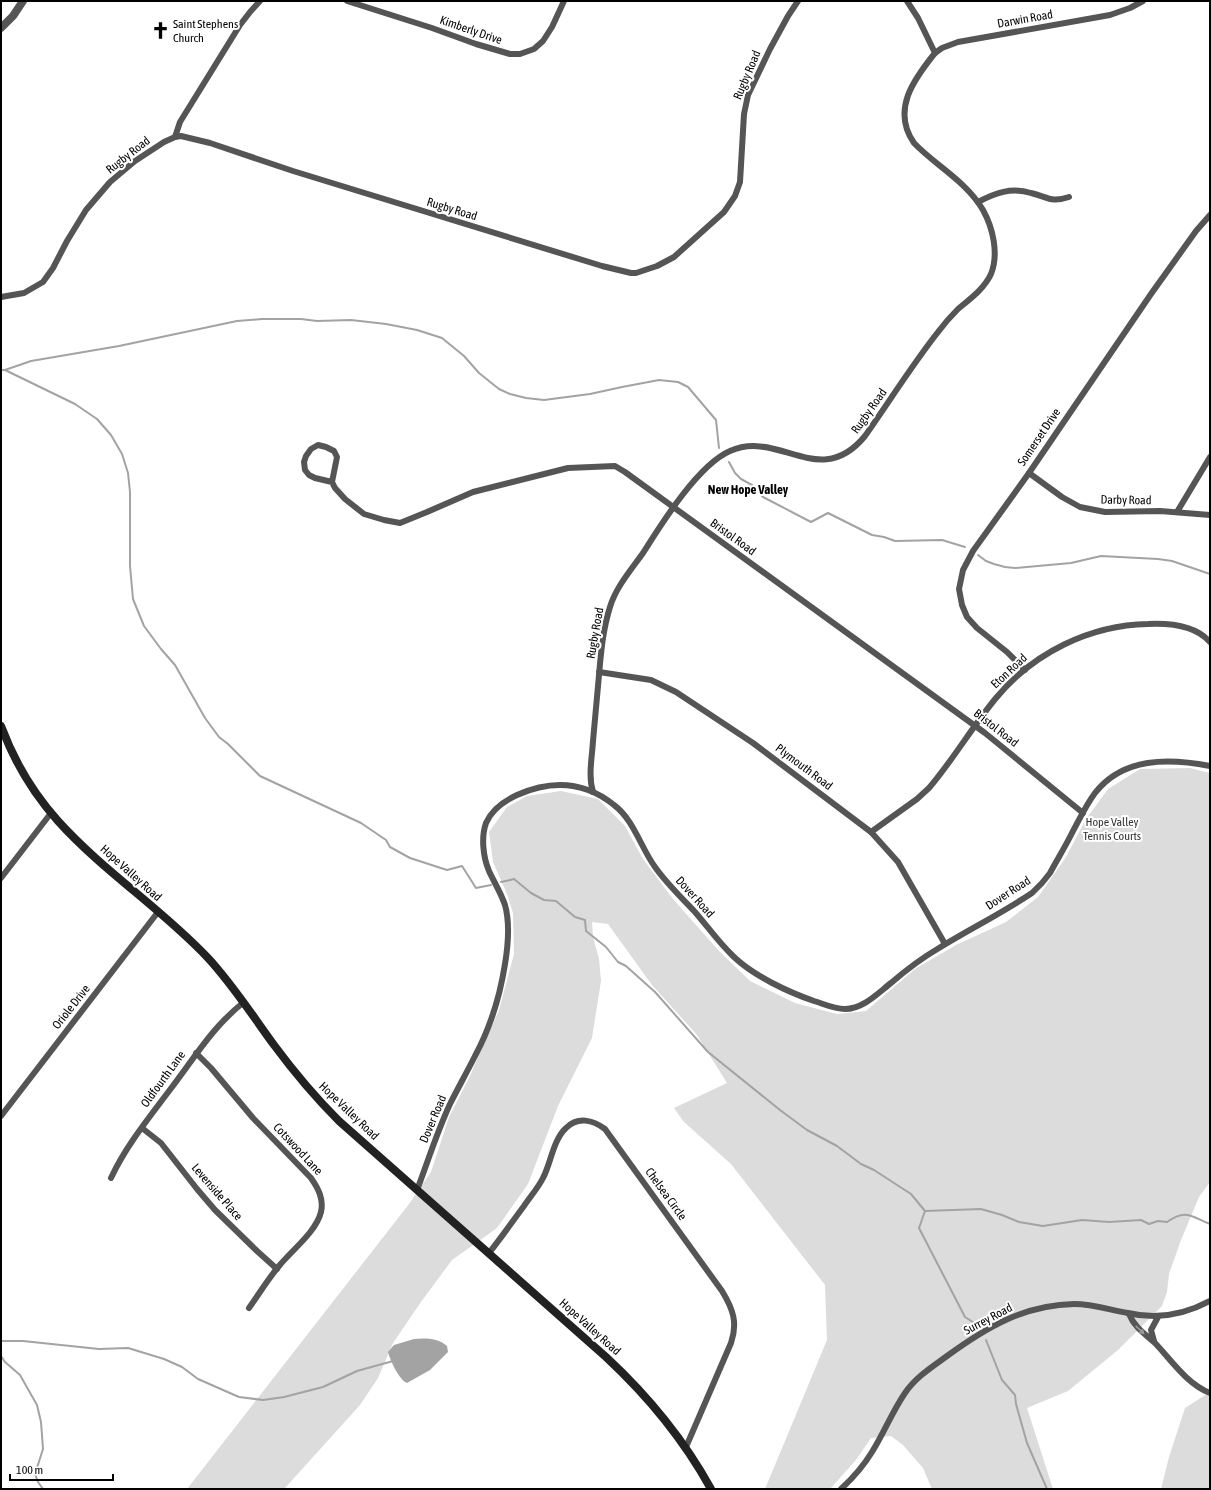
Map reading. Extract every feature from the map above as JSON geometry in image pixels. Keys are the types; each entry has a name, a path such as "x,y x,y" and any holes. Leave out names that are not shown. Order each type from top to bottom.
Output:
{"main road":[{"name":"Hope Valley Road","path":"1,726 22,772 51,813 78,841 207,958 244,1002 288,1063 318,1100 339,1121 622,1372 658,1410 686,1447 711,1489"}],"street":[{"path":"1,28 13,16 23,1"},
{"path":"175,137 180,122 237,30 260,1"},
{"name":"Kimberly Drive","path":"347,1 432,28 476,44 510,54 520,54 527,53 543,41 552,27 564,1"},
{"name":"Rugby Road","path":"1,297 24,292 43,282 54,268 67,241 86,210 110,182 135,161 164,142 175,137 188,137 210,143 293,171 618,271 636,273 658,266 674,257 718,218 735,196 740,182 744,114 748,95 770,49 798,1"},
{"path":"907,1 918,18 935,53"},
{"name":"Darwin Road","path":"935,53 942,48 958,42 1110,15 1130,8 1143,1"},
{"name":"Rugby Road","path":"593,792 590,783 599,672 602,641 610,607 614,596 674,508 693,483 713,461 738,448 747,446 765,448 821,460 836,458 857,446 938,331 954,313 983,286 991,274 994,259 994,241 984,212 978,202 958,180 914,143 905,124 904,112 910,89 921,71 935,53"},
{"path":"978,202 992,194 1020,190 1050,200 1058,201 1069,197"},
{"name":"Somerset Drive","path":"1025,670 1007,652 971,623 964,611 959,589 961,576 970,556 1029,473 1187,242 1210,215"},
{"path":"318,445 334,451 337,457 332,482 315,478 309,475 305,470 304,462 306,456 311,449 318,445"},
{"path":"1177,512 1210,457"},
{"name":"Bristol Road","path":"332,482 335,488 345,499 364,514 400,523 473,492 568,468 615,466 975,726 1083,813"},
{"name":"Darby Road","path":"1029,473 1062,497 1080,507 1106,512 1177,512 1210,516"},
{"name":"Eton Road","path":"871,832 917,799 929,788 997,697 1025,670 1048,653 1083,636 1112,628 1132,625 1158,624 1180,626 1202,634 1210,642"},
{"name":"Plymouth Road","path":"599,672 651,680 676,692 753,743 871,832 898,862 945,944"},
{"name":"Dover Road","path":"418,1190 443,1119 479,1048 490,1022 498,997 505,966 507,938 506,914 502,897 487,867 483,842 485,824 489,817 501,804 518,795 541,786 562,785 573,786 593,792 614,804 623,813 645,852 665,880 734,957 749,968 795,994 841,1009 850,1009 873,997 920,960 1024,898 1042,884 1064,848 1090,800 1101,786 1115,775 1130,767 1165,761 1182,761 1210,766"},
{"path":"1,878 51,813"},
{"name":"Oriole Drive","path":"1,1116 158,912"},
{"name":"Oldfourth Lane","path":"111,1178 118,1163 196,1053 216,1027 244,1002"},
{"name":"Cotswood Lane","path":"196,1053 211,1068 258,1123 311,1178 318,1188 322,1198 321,1212 316,1223 277,1269 249,1308"},
{"name":"Chelsea Circle","path":"489,1254 538,1187 547,1170 558,1141 566,1128 577,1122 589,1120 599,1124 605,1129 722,1291 733,1313 735,1328 731,1343 686,1447"},
{"name":"Levenside Place","path":"142,1128 161,1143 197,1189 216,1210 256,1251 277,1269"},
{"name":"Surrey Road","path":"841,1489 868,1457 893,1412 911,1386 930,1368 980,1334 1008,1318 1028,1311 1050,1306 1087,1304 1097,1305 1128,1314 1158,1317 1184,1312 1210,1301"},
{"path":"1128,1314 1137,1328 1154,1343 1186,1377 1199,1388 1210,1393"},
{"path":"1154,1343 1151,1330 1158,1317"}],"green space":[{"name":"Hope Valley Tennis Courts","path":"1190,768 1210,773 1210,1182 1199,1197 1181,1240 1169,1274 1167,1292 1162,1306 1118,1350 1068,1391 1027,1408 1053,1489 932,1489 923,1468 903,1445 891,1436 871,1438 856,1460 830,1489 765,1489 827,1340 825,1285 731,1164 684,1122 674,1108 727,1083 697,1035 652,985 608,924 592,922 593,937 599,959 601,981 592,1038 558,1106 528,1184 497,1228 452,1260 393,1343 378,1378 360,1405 285,1488 286,1489 187,1489 409,1204 431,1172 449,1117 469,1078 499,1010 514,954 513,913 507,894 493,862 489,832 507,807 527,796 561,791 598,799 625,826 643,859 673,899 719,951 750,981 795,1003 837,1014 866,1011 915,969 956,945 1006,922 1038,897 1066,857 1086,819 1108,789 1140,769"},
{"path":"1210,1392 1210,1489 1161,1489 1169,1457 1185,1408"}],"shaded area":[{"path":"414,1339 440,1341 447,1346 448,1352 430,1370 407,1383 398,1374 388,1352 394,1345"}],"waterway":[{"path":"1,370 31,361 119,346 237,321 262,319 301,319 317,321 351,320 386,324 417,330 442,338 464,356 479,373 499,389 510,394 526,398 544,400 590,394 659,380 678,382 688,387 716,420 719,448"},
{"path":"5,370 75,404 97,419 111,435 122,454 128,473 130,492 130,566 133,599 144,626 175,665 205,718 219,737 260,776 361,823 386,840 390,847 410,858 447,870 462,866 476,888 491,885"},
{"path":"729,462 735,473 741,479 752,485 763,497 811,522 828,513 872,535 895,541 942,540 965,547"},
{"path":"978,555 986,561 994,564 1015,568 1071,563 1101,556 1158,559 1172,561 1210,574"},
{"path":"501,882 514,879 531,893 544,900 556,901 575,917 585,920 586,931 606,947 618,962 626,966 655,992 708,1052 807,1130 837,1146 861,1164 874,1170 911,1194 925,1211"},
{"path":"925,1211 981,1209 1019,1222 1043,1226 1082,1220 1109,1222 1141,1220 1149,1224 1158,1221 1167,1222 1179,1215 1189,1215 1210,1224"},
{"path":"925,1211 919,1228 965,1317 979,1326"},
{"path":"986,1340 1002,1380 1015,1395 1016,1404 1027,1443 1047,1489"},
{"path":"1,1341 23,1341 99,1349 128,1348 164,1359 182,1367 198,1379 239,1397 263,1400 284,1397 323,1387 357,1371 393,1361"},
{"path":"1,1356 5,1362 20,1375 37,1405 41,1422 43,1449 35,1474 43,1489"}],"place":[{"name":"Saint Stephens Church","path":"160,31"}],"district":[{"name":"New Hope Valley","path":"748,489"}]}
